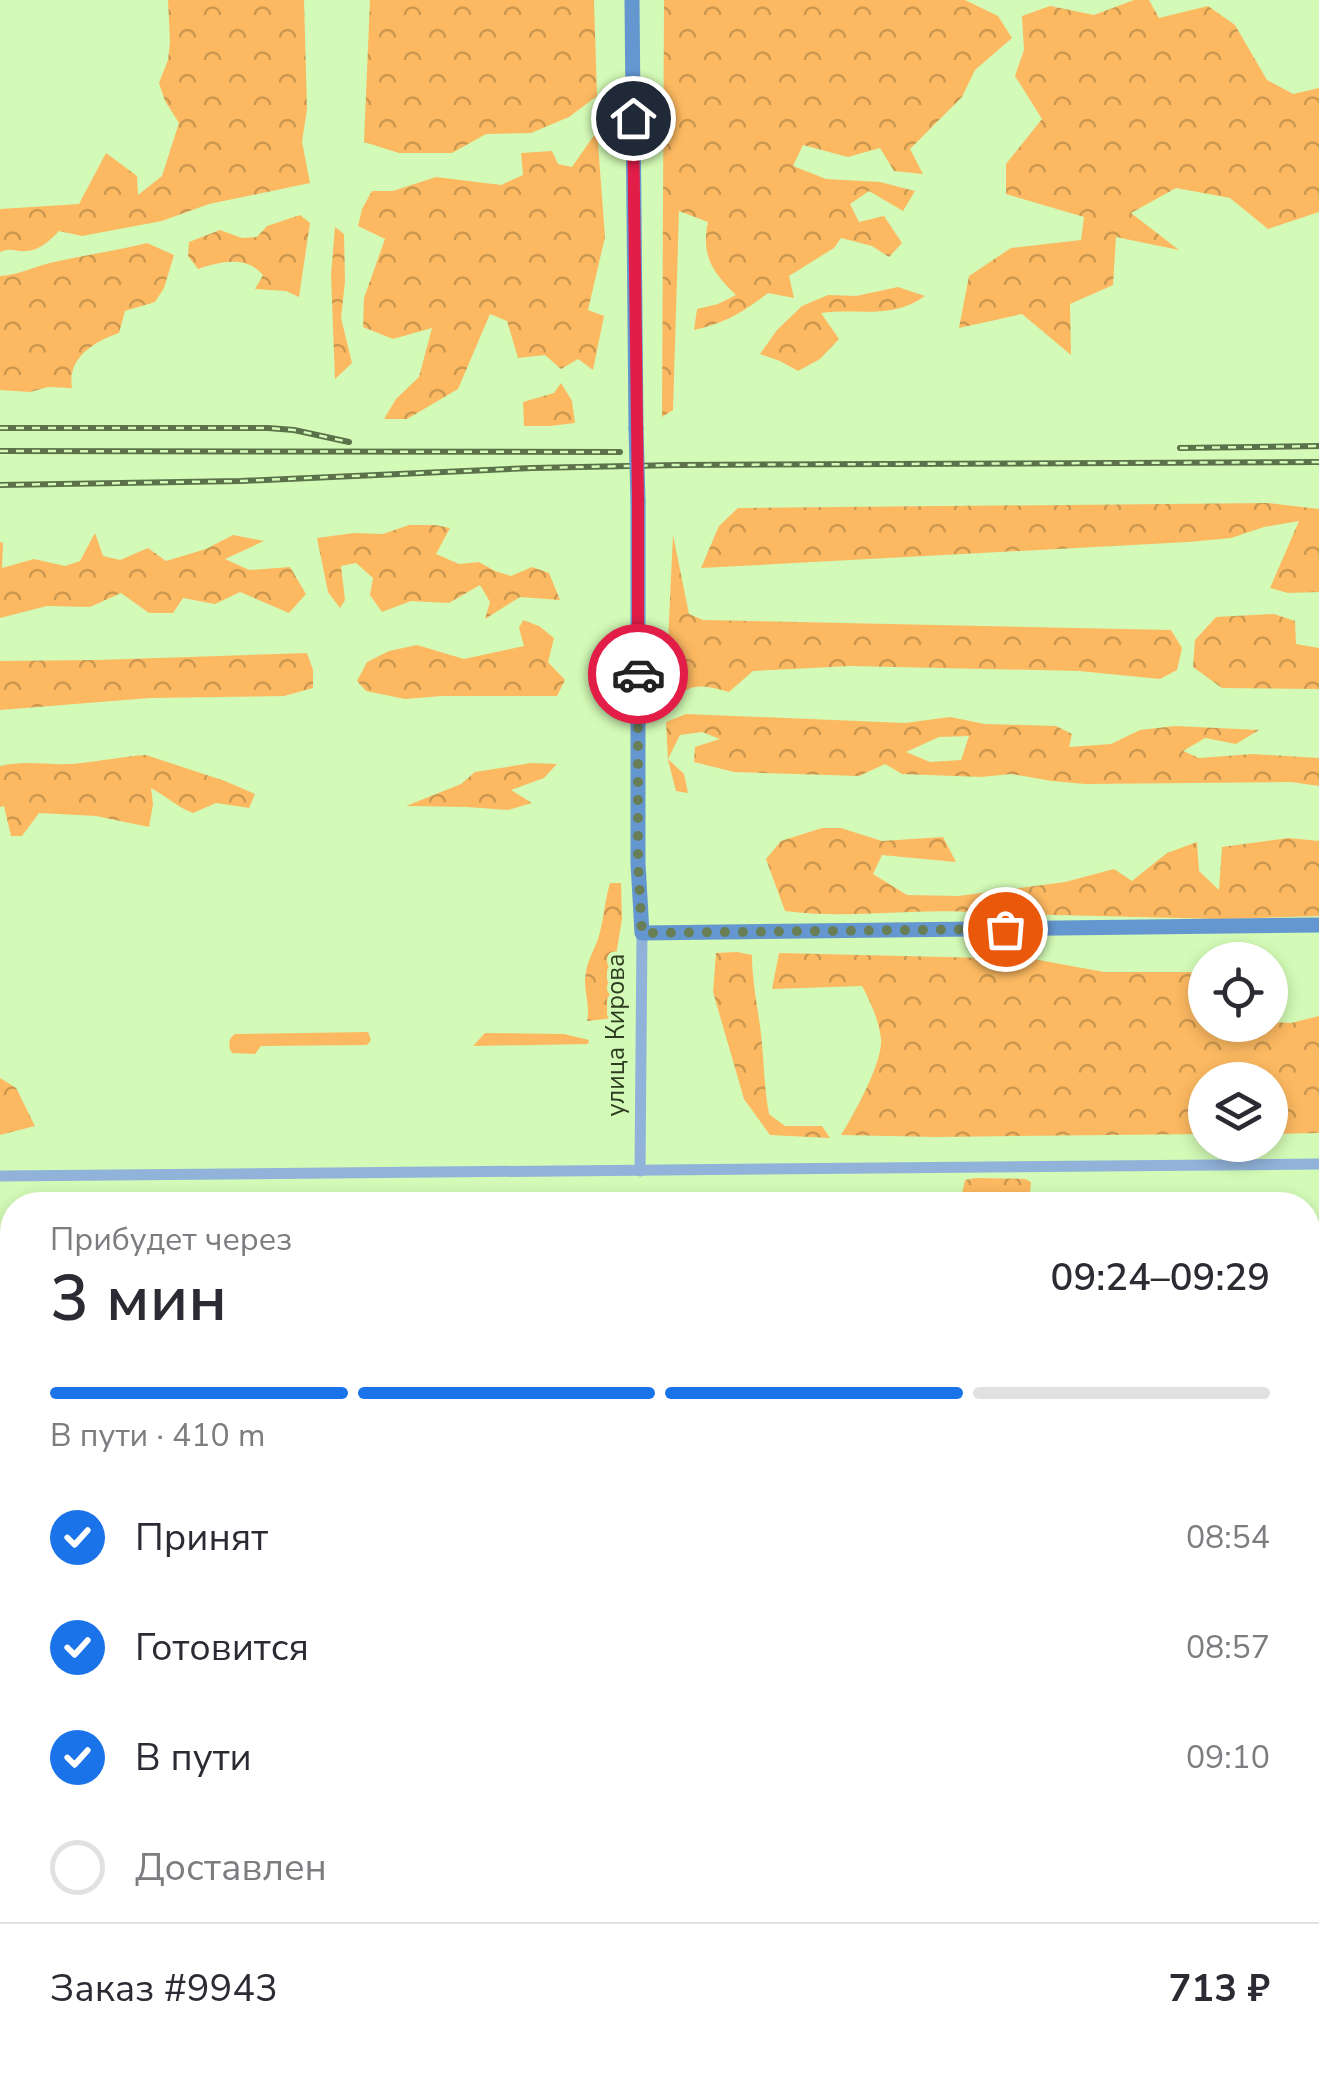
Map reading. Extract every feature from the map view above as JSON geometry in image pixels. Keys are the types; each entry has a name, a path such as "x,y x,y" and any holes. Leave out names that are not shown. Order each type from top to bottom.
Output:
{"street":[{"name":"улица Кирова","path":"632,0 638,863 642,933 640,1171"},
{"path":"642,933 1319,925"},
{"path":"0,1176 1319,1164"}],"green space":[{"path":"168,0 304,0 307,109 302,142 310,183 209,204 162,221 82,236 59,231 37,249 0,252 0,209 79,204 106,153 137,176 138,195 162,176 179,123 159,83 170,42"},
{"path":"370,0 594,0 597,96 569,117 531,133 486,134 452,153 399,153 364,142"},
{"path":"664,0 965,0 998,16 1012,38 975,70 962,97 910,149 923,174 894,171 880,148 848,157 803,145 793,166 826,179 880,182 915,191 903,211 869,191 850,204 859,222 884,216 902,243 889,257 872,246 841,238 834,248 789,276 794,298 768,293 734,316 694,330 697,309 736,295 710,262 706,244 708,222 679,211 673,410 662,417"},
{"path":"1134,0 1149,0 1159,18 1208,6 1235,25 1267,80 1293,94 1319,88 1319,212 1268,229 1230,198 1176,188 1131,213 1179,250 1116,237 1113,285 1070,304 1071,355 1022,314 959,328 969,276 1011,248 1081,240 1084,217 1006,194 1006,164 1042,119 1015,76 1024,50 1022,16 1050,6 1094,15"},
{"path":"597,131 605,237 588,310 604,316 593,370 578,359 561,369 545,355 518,358 507,321 490,314 458,389 407,419 384,419 396,399 419,377 432,328 393,339 363,327 364,298 385,239 358,226 372,191 393,191 436,177 501,185 523,175 521,153 552,151 558,164 572,167"},
{"path":"300,215 310,223 299,297 286,291 255,289 263,275 241,262 198,269 188,256 189,242 220,230 242,238 257,237 267,226"},
{"path":"335,227 344,234 341,318 352,363 335,379 331,275"},
{"path":"147,243 174,255 164,288 155,302 125,311 119,333 84,353 74,368 72,388 0,390 0,276"},
{"path":"898,287 925,296 887,311 821,313 839,339 820,359 798,371 760,354 777,330 802,306 828,295 856,296"},
{"path":"561,383 572,401 575,423 524,426 523,402 554,393"},
{"path":"1268,503 1319,509 1319,592 1288,593 1270,588 1299,521 1231,538 1188,542 701,568 719,526 738,508"},
{"path":"409,525 450,528 436,554 459,564 479,562 511,576 532,567 549,573 560,600 520,597 485,619 490,602 480,585 449,603 411,601 382,612 370,595 373,578 356,563 341,566 345,600 340,608 328,592 317,538 383,534"},
{"path":"95,533 103,556 120,560 148,548 166,561 206,549 233,535 264,541 225,559 249,570 290,567 306,594 289,613 240,592 215,604 183,598 173,613 149,613 121,593 90,607 47,606 0,618 0,542 2,568 34,559 65,566 80,561"},
{"path":"673,535 689,614 703,620 1171,630 1182,648 1177,670 1160,679 1079,671 850,666 753,671 729,692 694,687 665,707"},
{"path":"1274,614 1295,621 1296,644 1319,648 1319,689 1222,688 1193,667 1195,640 1216,617"},
{"path":"523,620 554,638 548,662 565,680 557,696 405,699 366,691 357,681 367,662 389,651 417,645 464,659 524,646 519,628"},
{"path":"307,653 313,670 313,688 284,696 150,698 0,710 0,661"},
{"path":"686,714 905,723 950,717 985,724 1056,726 1072,734 1069,747 1111,744 1140,730 1175,726 1259,730 1236,744 1205,738 1183,751 1199,758 1253,754 1319,758 1319,786 1291,782 1085,784 1011,774 902,774 885,764 859,776 734,772 694,762 695,747 720,739 702,732 680,735 668,759 684,774 688,793 676,791 668,760 666,722","holes":["969,736 961,760 930,762 906,752 939,737"]},
{"path":"146,755 255,794 249,808 216,803 193,813 151,788 149,827 96,816 39,813 22,836 11,836 4,806 0,807 0,766 71,764"},
{"path":"531,763 557,764 544,778 511,790 532,803 508,810 406,806 461,784 475,772"},
{"path":"822,828 841,828 882,841 943,837 956,862 882,855 873,874 907,895 958,896 1065,882 1114,869 1132,881 1167,853 1197,842 1199,871 1219,890 1222,847 1289,838 1319,841 1319,916 1220,919 785,911 766,859 781,841"},
{"path":"610,883 621,883 615,1018 587,1021 586,972 599,937"},
{"path":"716,953 752,955 769,1114 785,1126 822,1126 830,1138 770,1135 744,1099 713,992"},
{"path":"779,953 1033,959 1104,972 1188,972 1188,1042 1288,1042 1288,1023 1319,1016 1319,1133 1288,1134 1288,1062 1188,1062 1188,1134 841,1135 867,1088 880,1049 876,1018 862,986 772,989"},
{"path":"368,1032 371,1040 367,1045 261,1046 255,1054 232,1053 229,1045 235,1034"},
{"path":"485,1033 564,1034 589,1040 588,1044 473,1046"},
{"path":"0,1078 16,1088 35,1126 0,1135"},
{"path":"1025,1179 1031,1182 1030,1192 962,1192 965,1180"}],"railway":[{"path":"0,428 268,428 349,442"},
{"path":"1180,448 1319,446"},
{"path":"0,451 620,452"},
{"path":"0,485 241,481 677,465 1319,462"}],"way so far":[{"path":"638,674 642,933 1005,929"}],"route":[{"path":"633,118 638,674"}]}
